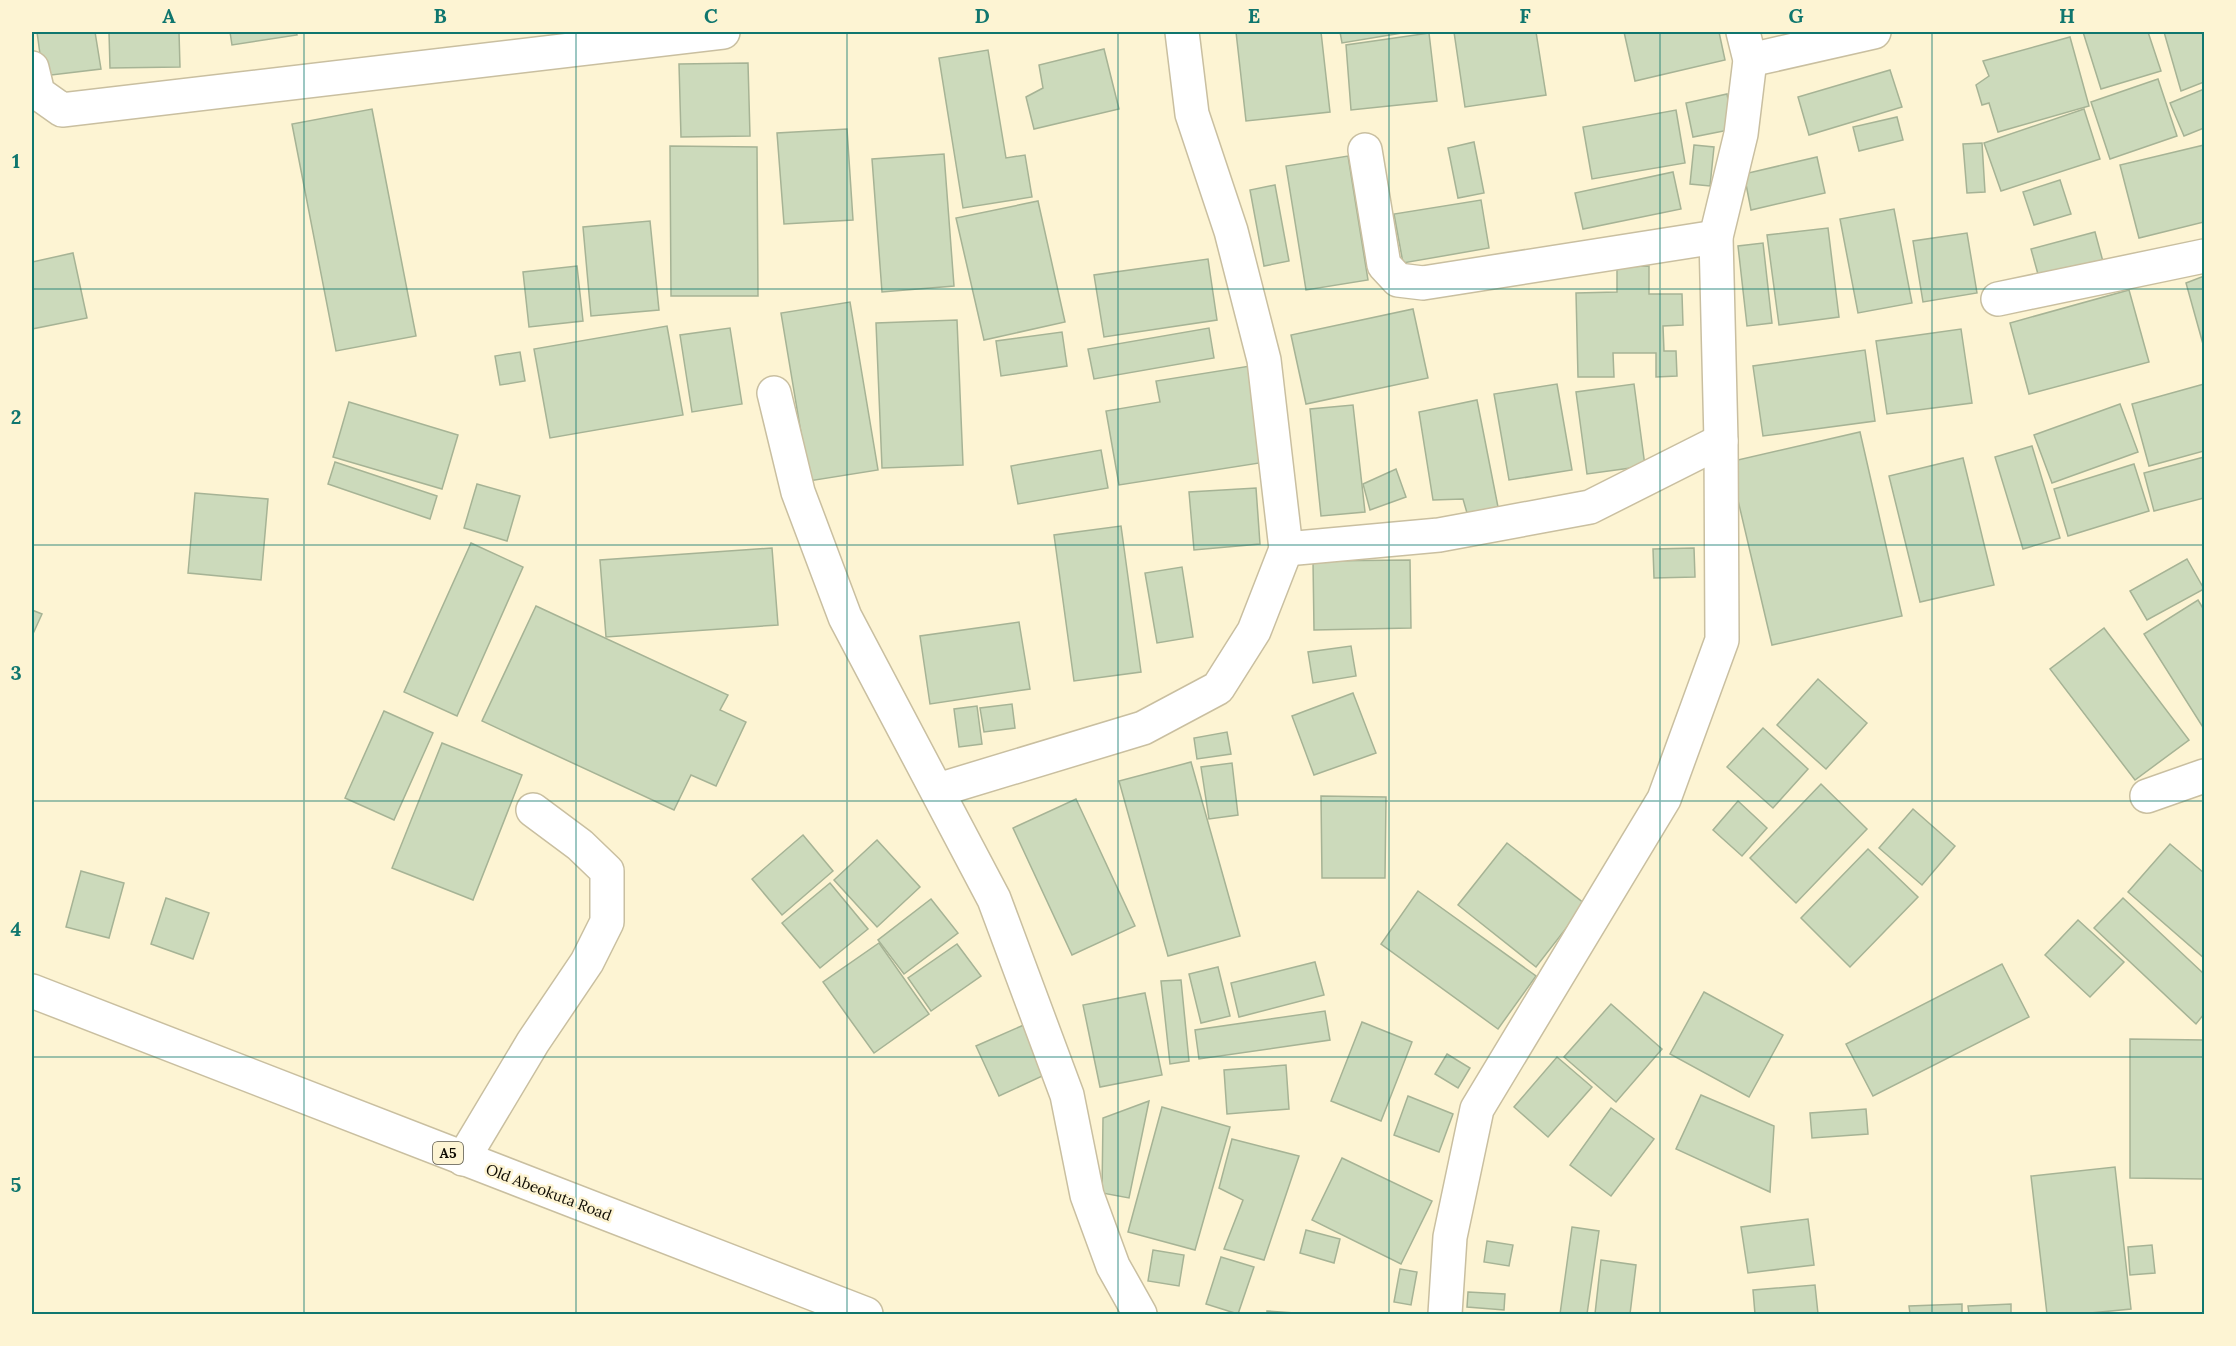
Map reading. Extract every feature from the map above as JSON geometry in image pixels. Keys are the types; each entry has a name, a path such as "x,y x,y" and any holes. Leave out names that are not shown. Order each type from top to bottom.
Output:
{"main road":[{"path":"32,68 38,93 62,110 723,32"},
{"path":"938,790 1143,728 1218,688 1254,631 1286,549 1264,360 1231,231 1192,114 1182,32"},
{"path":"1445,1314 1450,1237 1476,1109 1664,799 1722,640 1721,441 1716,237 1741,134 1746,46 1874,32"},
{"path":"1365,150 1384,265 1398,280 1423,283 1716,237"},
{"path":"1998,299 2205,256"},
{"path":"774,393 798,492 845,617 994,899 1067,1095 1087,1195 1113,1266 1140,1314"},
{"path":"1286,549 1439,535 1590,507 1721,441"},
{"path":"2148,796 2205,776"},
{"path":"463,1159 532,1042 587,962 607,922 607,871 580,845 533,810"},
{"name":"Old Abeokuta Road","path":"32,991 866,1314"}],"building":[{"path":"37,32 95,32 101,69 43,76"},
{"path":"109,32 179,32 180,67 110,68"},
{"path":"230,32 296,32 297,35 232,45"},
{"path":"1236,32 1321,32 1330,112 1246,121"},
{"path":"1340,32 1408,32 1342,43"},
{"path":"1454,32 1536,32 1546,95 1465,107"},
{"path":"1624,32 1719,32 1725,60 1635,81"},
{"path":"2083,32 2148,32 2161,71 2101,89"},
{"path":"2164,32 2202,32 2204,82 2181,91"},
{"path":"1429,33 1437,101 1351,110 1346,45"},
{"path":"2070,37 2089,106 1998,132 1989,103 1982,105 1976,85 1989,76 1983,61"},
{"path":"1104,49 1119,109 1034,129 1026,97 1043,88 1039,65"},
{"path":"988,50 1006,158 1025,155 1032,197 963,208 939,58"},
{"path":"748,63 750,136 681,137 679,64"},
{"path":"1890,70 1902,107 1809,135 1798,97"},
{"path":"2158,79 2177,136 2110,159 2091,102"},
{"path":"2204,89 2204,128 2184,136 2170,103"},
{"path":"1727,94 1734,129 1693,137 1686,103"},
{"path":"372,109 416,336 336,351 292,124"},
{"path":"2084,109 2100,159 2001,191 1984,143"},
{"path":"1676,110 1685,163 1592,179 1583,127"},
{"path":"1897,117 1903,140 1859,151 1853,127"},
{"path":"847,129 853,220 784,224 777,133"},
{"path":"1474,142 1484,193 1458,198 1448,148"},
{"path":"1982,143 1985,192 1967,193 1963,144"},
{"path":"1694,145 1714,147 1710,186 1690,184"},
{"path":"2204,145 2204,222 2139,238 2120,165"},
{"path":"670,146 757,147 758,296 671,296"},
{"path":"944,154 954,286 882,292 872,159"},
{"path":"1348,156 1368,280 1306,290 1286,166"},
{"path":"1817,157 1825,193 1751,210 1744,174"},
{"path":"1673,172 1681,209 1583,229 1575,193"},
{"path":"2060,180 2071,214 2034,225 2023,192"},
{"path":"1275,185 1289,261 1264,266 1250,190"},
{"path":"1481,200 1489,248 1403,263 1394,214"},
{"path":"1038,201 1065,322 984,340 956,218"},
{"path":"1894,209 1912,303 1858,313 1840,219"},
{"path":"650,221 659,310 591,316 583,227"},
{"path":"1828,228 1839,317 1779,325 1767,235"},
{"path":"2095,232 2105,269 2041,285 2031,249"},
{"path":"1967,233 1977,293 1923,302 1913,241"},
{"path":"1763,243 1772,323 1747,326 1738,246"},
{"path":"73,253 87,318 32,329 32,262"},
{"path":"1208,259 1217,320 1104,337 1094,275"},
{"path":"577,266 583,321 529,327 523,272"},
{"path":"1649,266 1649,294 1682,294 1683,325 1663,326 1664,351 1676,351 1677,376 1656,377 1656,353 1613,353 1614,377 1578,377 1576,293 1617,292 1617,267"},
{"path":"2204,276 2204,343 2203,344 2186,283"},
{"path":"2129,290 2149,362 2029,394 2010,323"},
{"path":"850,302 878,470 809,481 781,313"},
{"path":"1413,309 1428,378 1306,404 1291,335"},
{"path":"957,320 963,465 882,468 876,323"},
{"path":"667,326 683,415 550,438 534,349"},
{"path":"730,328 742,404 692,412 680,335"},
{"path":"1209,328 1214,358 1094,379 1088,349"},
{"path":"1961,329 1972,403 1887,414 1876,341"},
{"path":"1062,332 1067,366 1001,376 996,341"},
{"path":"1865,350 1875,421 1763,436 1753,366"},
{"path":"520,352 525,381 500,385 495,356"},
{"path":"1250,366 1266,462 1119,485 1106,411 1160,402 1156,381"},
{"path":"1557,384 1572,470 1509,480 1494,394"},
{"path":"1634,384 1645,466 1587,474 1576,392"},
{"path":"2204,384 2204,451 2149,466 2132,404"},
{"path":"1477,400 1498,507 1467,513 1463,499 1433,500 1419,412"},
{"path":"349,402 458,435 442,489 333,457"},
{"path":"2120,404 2138,452 2052,483 2034,435"},
{"path":"1353,405 1365,512 1321,516 1310,409"},
{"path":"1860,432 1902,616 1772,645 1729,462"},
{"path":"2032,446 2060,538 2023,549 1995,457"},
{"path":"1101,450 1108,488 1018,504 1011,466"},
{"path":"2204,457 2204,498 2154,511 2144,473"},
{"path":"1963,458 1994,585 1920,602 1889,476"},
{"path":"335,462 437,496 430,519 328,484"},
{"path":"2134,464 2149,511 2068,536 2054,489"},
{"path":"1396,469 1406,497 1370,510 1363,484"},
{"path":"477,484 520,496 507,541 464,528"},
{"path":"1256,488 1260,544 1194,550 1189,492"},
{"path":"195,493 268,499 261,580 188,573"},
{"path":"1121,526 1141,672 1074,681 1054,535"},
{"path":"471,543 523,567 457,716 404,692"},
{"path":"772,548 778,625 606,637 600,560"},
{"path":"1694,548 1695,577 1654,578 1653,549"},
{"path":"2187,559 2204,589 2147,620 2130,591"},
{"path":"1410,560 1411,628 1314,630 1313,561"},
{"path":"1182,567 1193,637 1157,643 1145,573"},
{"path":"2198,600 2204,610 2204,729 2144,634"},
{"path":"536,606 728,695 720,710 746,722 716,786 691,775 674,810 482,721"},
{"path":"32,610 42,614 32,636"},
{"path":"1019,622 1030,689 930,704 920,636"},
{"path":"2104,628 2189,740 2135,780 2050,669"},
{"path":"1351,646 1356,676 1313,683 1308,652"},
{"path":"1818,679 1867,723 1826,769 1777,725"},
{"path":"1353,693 1376,753 1314,775 1292,716"},
{"path":"1012,704 1015,728 984,732 980,708"},
{"path":"977,706 982,744 959,747 954,709"},
{"path":"384,711 433,733 394,820 345,798"},
{"path":"1763,728 1808,769 1773,808 1727,767"},
{"path":"1227,732 1231,754 1197,759 1194,738"},
{"path":"442,743 522,775 473,900 392,868"},
{"path":"1191,762 1240,936 1168,956 1119,781"},
{"path":"1232,763 1238,815 1209,819 1201,767"},
{"path":"1821,784 1867,829 1796,903 1750,858"},
{"path":"1321,796 1386,797 1385,878 1322,878"},
{"path":"1076,799 1135,926 1072,955 1013,828"},
{"path":"1738,801 1767,828 1742,856 1713,830"},
{"path":"1913,809 1955,846 1922,885 1879,848"},
{"path":"803,835 833,871 782,915 752,879"},
{"path":"877,840 920,887 877,927 834,880"},
{"path":"1507,843 1585,904 1536,967 1458,905"},
{"path":"2170,844 2204,873 2204,958 2128,892"},
{"path":"1868,849 1918,897 1850,967 1801,918"},
{"path":"81,871 124,883 109,938 66,927"},
{"path":"830,883 868,929 820,968 782,923"},
{"path":"1418,891 1536,976 1498,1029 1381,944"},
{"path":"166,898 209,913 193,959 151,944"},
{"path":"2123,898 2204,974 2204,1014 2196,1024 2094,928"},
{"path":"931,899 958,933 904,974 878,940"},
{"path":"2078,920 2124,962 2090,997 2045,955"},
{"path":"879,943 929,1014 874,1053 823,982"},
{"path":"957,944 981,976 931,1011 908,978"},
{"path":"1315,962 1324,995 1239,1017 1231,983"},
{"path":"2002,964 2029,1017 1873,1096 1846,1044"},
{"path":"1218,967 1230,1016 1201,1023 1189,974"},
{"path":"1181,980 1189,1061 1170,1064 1161,981"},
{"path":"1704,992 1783,1035 1749,1097 1670,1054"},
{"path":"1145,993 1162,1075 1100,1087 1083,1005"},
{"path":"1611,1004 1662,1049 1616,1102 1564,1057"},
{"path":"1325,1011 1330,1040 1199,1059 1195,1030"},
{"path":"1362,1022 1412,1042 1381,1121 1331,1101"},
{"path":"1026,1024 1049,1073 999,1096 976,1046"},
{"path":"2130,1039 2204,1040 2204,1179 2130,1178"},
{"path":"1447,1054 1470,1068 1458,1088 1435,1074"},
{"path":"1557,1057 1592,1087 1548,1137 1514,1107"},
{"path":"1286,1065 1289,1109 1227,1114 1224,1070"},
{"path":"1701,1095 1774,1126 1770,1192 1676,1149"},
{"path":"1408,1096 1453,1114 1439,1152 1394,1135"},
{"path":"1149,1101 1129,1198 1102,1193 1103,1118"},
{"path":"1162,1107 1230,1127 1195,1250 1128,1232"},
{"path":"1611,1108 1654,1139 1611,1196 1570,1165"},
{"path":"1866,1109 1868,1134 1812,1138 1810,1113"},
{"path":"1232,1139 1299,1156 1264,1260 1224,1249 1243,1200 1219,1188"},
{"path":"1342,1158 1432,1201 1401,1264 1312,1220"},
{"path":"2115,1167 2131,1309 2080,1314 2047,1314 2031,1176"},
{"path":"1808,1219 1814,1265 1748,1273 1741,1227"},
{"path":"1572,1227 1599,1231 1587,1314 1560,1314"},
{"path":"1306,1230 1340,1239 1334,1263 1300,1253"},
{"path":"1487,1241 1513,1245 1509,1266 1484,1262"},
{"path":"2152,1245 2155,1273 2130,1275 2128,1247"},
{"path":"1153,1250 1184,1255 1179,1286 1148,1281"},
{"path":"1221,1257 1254,1267 1238,1314 1206,1304"},
{"path":"1601,1260 1636,1265 1630,1314 1595,1314"},
{"path":"1400,1269 1417,1272 1411,1305 1394,1302"},
{"path":"1815,1285 1818,1314 1755,1314 1753,1290"},
{"path":"1468,1292 1505,1294 1504,1310 1467,1307"},
{"path":"1962,1304 1962,1314 1910,1314 1909,1306"},
{"path":"2011,1304 2011,1314 1969,1314 1968,1306"},
{"path":"1267,1311 1309,1314 1267,1314"}]}
